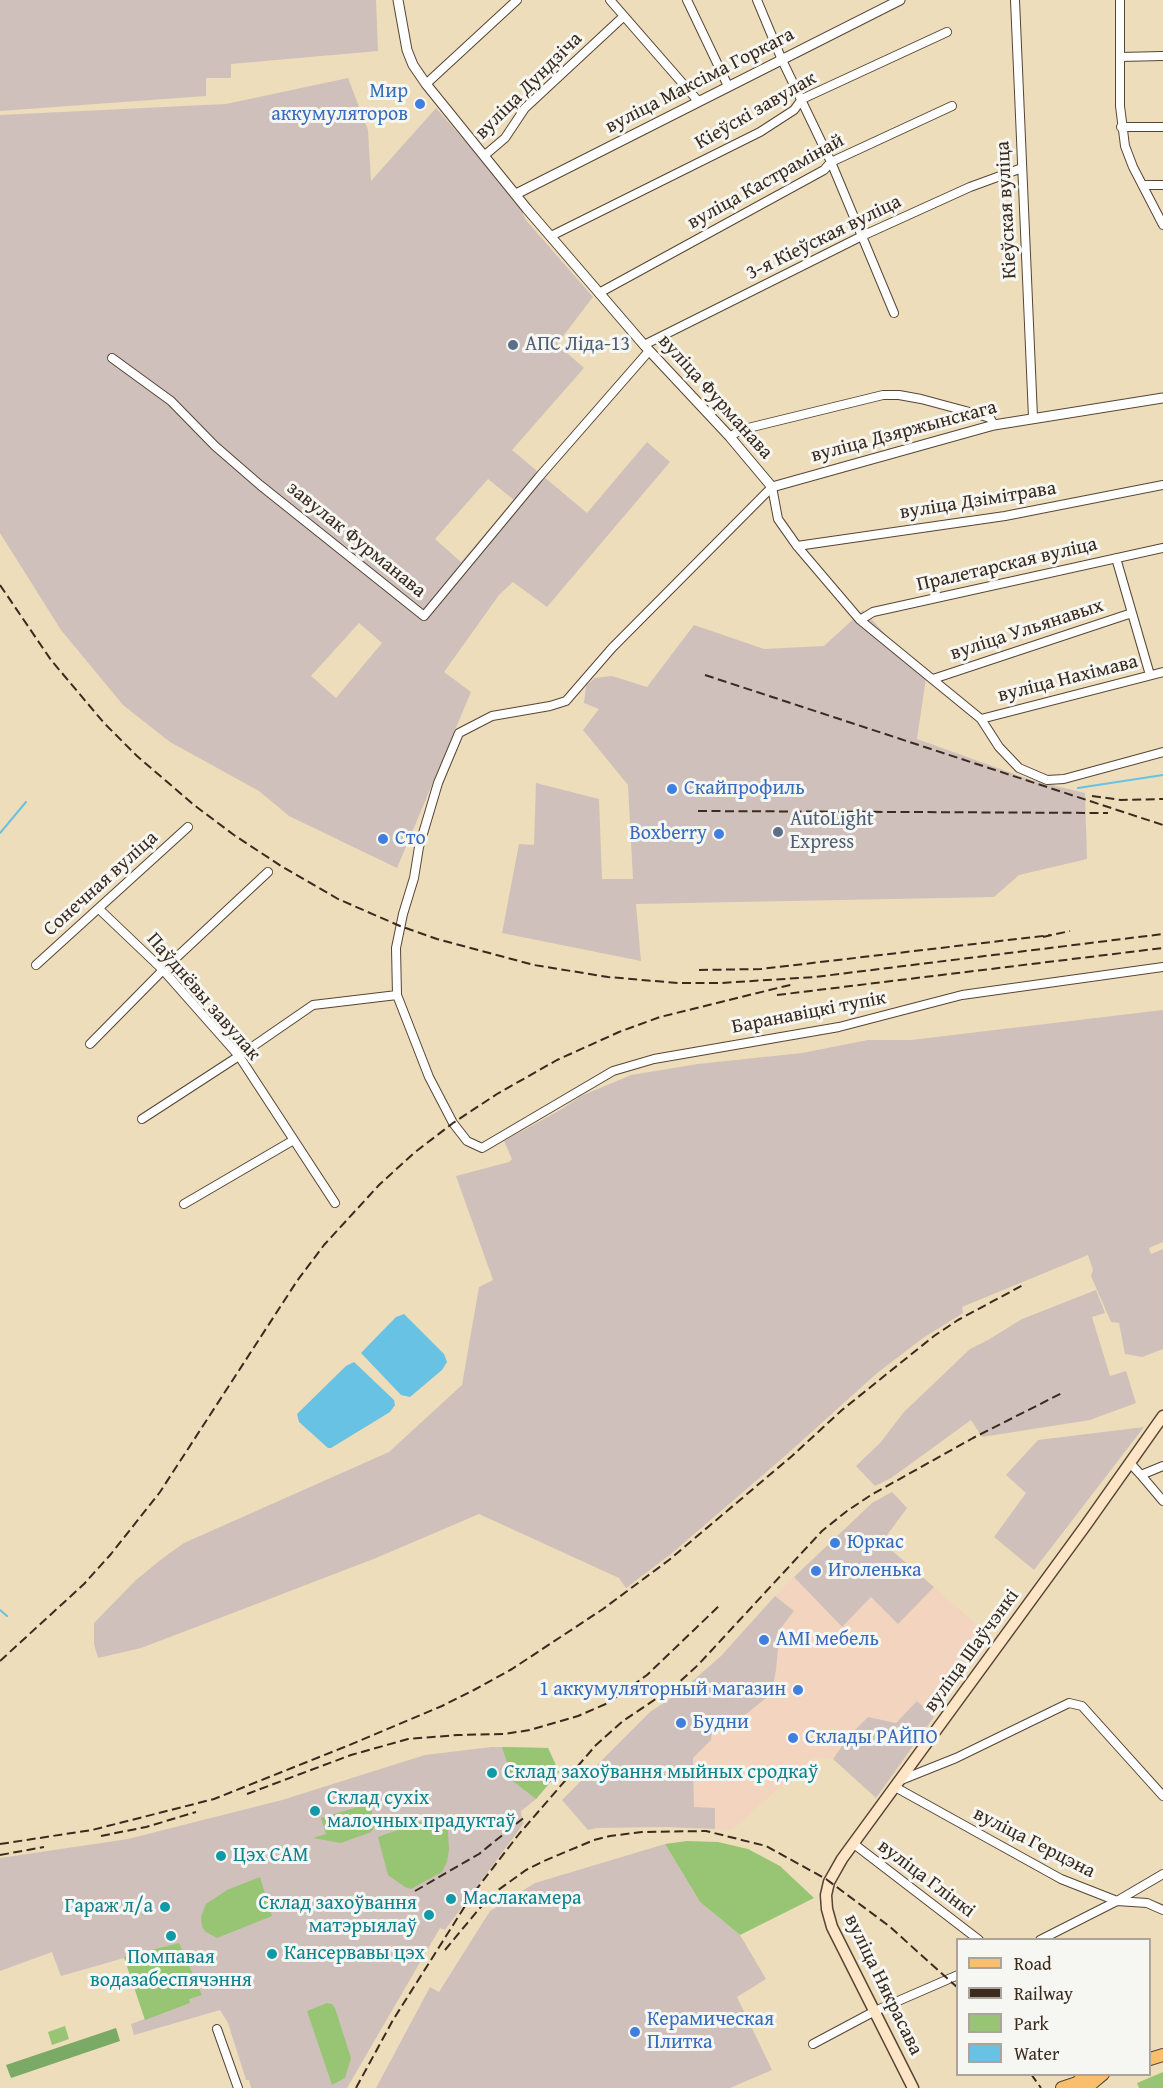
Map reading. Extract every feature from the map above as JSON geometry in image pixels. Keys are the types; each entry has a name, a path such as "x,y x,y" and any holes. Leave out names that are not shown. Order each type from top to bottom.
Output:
{"main road":[{"name":"вуліца Шаўчэнкі","path":"826,1895 829,1882 842,1859 1163,1416"},
{"name":"вуліца Някрасава","path":"826,1895 832,1927 913,2088"},
{"path":"1062,2088 1081,2079 1091,2084 1100,2076"}],"street":[{"name":"вуліца Фурманава","path":"398,0 407,50 426,84 599,293 730,437 772,487 778,519 860,620 981,719 999,747 1019,768 1047,780 1064,779 1163,752"},
{"path":"426,84 517,0"},
{"path":"610,0 698,101"},
{"path":"687,0 728,86"},
{"path":"757,0 782,60 831,162 894,313"},
{"name":"вуліца Максіма Горкага","path":"516,194 900,0"},
{"name":"Кіеўская вуліца","path":"1015,0 1033,417"},
{"path":"1120,0 1121,127 1133,167 1163,225"},
{"name":"вуліца Дундзіча","path":"484,155 505,138 525,108 624,16"},
{"name":"Кіеўскі завулак","path":"551,236 760,132 794,110 802,99 947,32"},
{"path":"1120,57 1163,56"},
{"name":"вуліца Кастрамінай","path":"599,293 824,170 831,162 952,106"},
{"path":"1121,127 1163,127"},
{"name":"3-я Кіеўская вуліца","path":"647,348 862,236 970,187 1022,168"},
{"path":"1143,185 1163,184"},
{"name":"завулак Фурманава","path":"112,358 171,401 215,446 260,485 424,616 647,348"},
{"path":"730,437 740,430 883,395 921,399 977,414 990,418 994,425"},
{"name":"вуліца Дзяржынскага","path":"397,996 396,948 403,914 414,879 419,847 438,783 459,732 492,716 566,701 612,648 772,487 994,425 1163,398"},
{"name":"вуліца Дзімітрава","path":"798,546 1005,516 1163,485"},
{"name":"Пралетарская вуліца","path":"860,620 873,612 1163,548"},
{"path":"1116,558 1150,675"},
{"name":"вуліца Ульянавых","path":"933,679 1132,613"},
{"name":"вуліца Нахімава","path":"981,719 1163,672"},
{"name":"Сонечная вуліца","path":"36,965 188,827"},
{"path":"90,1044 163,970 268,872"},
{"name":"Паўднёвы завулак","path":"99,909 163,970 239,1056 334,1203"},
{"name":"Баранавіцкі тупік","path":"397,996 429,1077 453,1123 467,1141 482,1148 613,1071 654,1059 839,1027 962,995 1163,967"},
{"path":"142,1119 313,1005 397,996"},
{"path":"184,1204 292,1141"},
{"path":"1130,1463 1163,1501"},
{"path":"1141,1475 1163,1466"},
{"path":"898,1784 1069,1703 1083,1706 1163,1796"},
{"name":"вуліца Герцэна","path":"898,1784 1060,1880 1117,1901 1147,1903 1163,1910"},
{"name":"вуліца Глінкі","path":"854,1844 976,1938"},
{"path":"1048,1938 1163,1874"},
{"path":"813,2044 874,2011 956,1975"},
{"path":"217,2029 238,2088"}],"shaded area":[{"path":"0,0 376,0 378,51 231,64 231,78 206,78 206,96 0,111"},
{"path":"348,78 368,130 371,181 436,108 518,201 525,219 593,297 557,344 584,368 512,450 587,513 647,442 670,462 547,607 513,582 499,595 444,672 471,692 397,868 289,816 259,791 170,742 123,705 61,630 0,533 0,115 226,104","holes":["488,479 514,500 461,562 435,539","359,623 382,643 336,698 311,676"]},
{"path":"863,610 926,678 917,739 1031,780 1085,793 1087,859 1019,875 994,897 636,904 641,961 502,933 519,844 534,845 536,783 599,799 602,879 633,879 628,785 583,730 599,709 584,703 586,686 595,678 612,676 647,687 694,625 764,649 824,646"},
{"path":"1163,1010 1163,1242 1149,1248 1151,1254 1163,1249 1163,1349 1142,1357 1125,1354 1119,1323 1111,1322 1091,1276 1093,1270 1088,1255 962,1307 963,1313 923,1338 876,1374 671,1554 626,1588 619,1578 479,1514 376,1558 141,1648 98,1658 94,1644 94,1623 136,1580 163,1558 184,1543 389,1452 462,1385 479,1287 493,1280 456,1176 509,1162 512,1159 504,1141 581,1096 631,1075 698,1064 802,1053 868,1040 911,1040"},
{"path":"1096,1290 1105,1313 1092,1317 1110,1376 1126,1371 1136,1403 1090,1420 982,1437 971,1420 893,1477 875,1486 856,1466 880,1443 904,1412 970,1349 1022,1319"},
{"path":"1144,1427 1034,1570 994,1537 1026,1493 1006,1475 1038,1440"},
{"path":"892,1492 907,1508 882,1542 934,1587 898,1624 871,1597 842,1627 794,1577 872,1503"},
{"path":"794,1577 841,1627 871,1597 898,1623 934,1587 991,1637 934,1717 917,1701 896,1724 868,1717 849,1736 833,1759 814,1757 732,1830 715,1829 715,1808 694,1807 693,1758 711,1740 713,1724 746,1714 776,1670 780,1629 794,1611 775,1596"},
{"path":"775,1596 794,1611 780,1629 771,1694 746,1714 713,1724 711,1740 693,1758 694,1807 715,1808 715,1829 665,1827 588,1830 562,1800 650,1712 680,1692 721,1656"},
{"path":"917,1701 934,1717 876,1798 833,1759 849,1736 868,1717 896,1723"},
{"path":"492,1747 548,1748 559,1772 536,1799 521,1811 524,1823 445,1930 440,1928 347,2088 251,2088 249,2080 246,2080 228,2023 220,2010 134,2035 131,2024 145,2019 124,1958 61,1976 52,1952 0,1971 0,1858 128,1839 282,1800 425,1755"},
{"path":"665,1844 700,1902 740,1935 766,1979 737,1997 772,2070 730,2088 376,2088 430,1987 439,1992 490,1911 535,1883"}],"green space":[{"path":"502,1747 548,1748 559,1772 536,1799 513,1781"},
{"path":"371,1803 374,1828 371,1832 341,1843 313,1838 326,1834 321,1818"},
{"path":"434,1817 443,1819 448,1831 447,1862 442,1872 411,1889 405,1887 388,1875 378,1837"},
{"path":"687,1841 718,1842 748,1849 780,1866 814,1898 740,1935 700,1902 665,1844"},
{"path":"260,1877 272,1916 217,1938 206,1932 202,1927 201,1917 206,1904 227,1890"},
{"path":"179,1943 202,1995 189,1999 190,2003 145,2020 124,1957"},
{"path":"327,2003 332,2004 335,2008 351,2058 345,2078 332,2085 307,2011"},
{"path":"65,2026 69,2039 52,2045 48,2032"},
{"path":"116,2028 120,2041 11,2078 6,2065"},
{"path":"1163,2072 1163,2088 1139,2088 1137,2083"}],"water":[{"path":"404,1314 444,1354 447,1362 442,1370 410,1397 401,1395 361,1353 396,1317"},
{"path":"354,1362 394,1400 395,1405 390,1412 328,1448 299,1422 297,1414 346,1366"}],"waterway":[{"path":"1078,788 1163,775"},
{"path":"0,833 26,802"},
{"path":"0,1610 7,1616"}],"railway":[{"path":"0,585 51,660 104,723 137,756 194,805 281,866 338,899 400,926 437,939 534,965 608,977 678,983 721,983 815,977 1163,934"},
{"path":"705,675 1163,825"},
{"path":"1092,796 1121,800 1163,799"},
{"path":"698,811 1108,813"},
{"path":"1043,937 1070,931"},
{"path":"699,970 761,969 1051,935"},
{"path":"777,995 1163,948"},
{"path":"0,1661 84,1584 111,1554 160,1492 297,1281 324,1245 379,1185 414,1153 453,1123 497,1094 557,1060 619,1032 660,1017 794,984"},
{"path":"0,1844 92,1830 214,1799 347,1746 474,1690 512,1669 603,1609 669,1560 792,1456 842,1410 934,1336 958,1320 1025,1284"},
{"path":"356,2088 393,2020 472,1895 519,1834 596,1745 623,1721 675,1686 698,1665 822,1531 847,1511 871,1495 973,1438 1064,1392"},
{"path":"247,1794 351,1755 408,1739 504,1734 530,1730 578,1716 608,1703 647,1675 720,1605"},
{"path":"101,1836 146,1827 196,1812"},
{"path":"415,1891 479,1854 526,1816"},
{"path":"445,1950 494,1893 526,1870 544,1861 594,1840 610,1836 642,1832 706,1831 766,1846 826,1879 889,1926 956,1986"},
{"path":"0,1855 44,1847"},
{"path":"1032,2076 1041,2088"}],"place":[{"name":"Мир аккумуляторов","path":"420,104"},
{"name":"АПС Ліда-13","path":"513,345"},
{"name":"Скайпрофиль","path":"672,789"},
{"name":"AutoLight Express","path":"778,832"},
{"name":"Boxberry","path":"719,834"},
{"name":"Сто","path":"383,839"},
{"name":"Юркас","path":"835,1543"},
{"name":"Иголенька","path":"816,1571"},
{"name":"AMI мебель","path":"764,1640"},
{"name":"1 аккумуляторный магазин","path":"798,1690"},
{"name":"Будни","path":"681,1723"},
{"name":"Склады РАЙПО","path":"793,1738"},
{"name":"Склад захоўвання мыйных сродкаў","path":"492,1773"},
{"name":"Склад сухіх малочных прадуктаў","path":"315,1811"},
{"name":"Цэх САМ","path":"221,1856"},
{"name":"Маслакамера","path":"451,1899"},
{"name":"Гараж л/а","path":"165,1907"},
{"name":"Склад захоўвання матэрыялаў","path":"429,1915"},
{"name":"Помпавая водазабеспячэння","path":"171,1936"},
{"name":"Кансервавы цэх","path":"272,1954"},
{"name":"Керамическая Плитка","path":"635,2032"}]}
